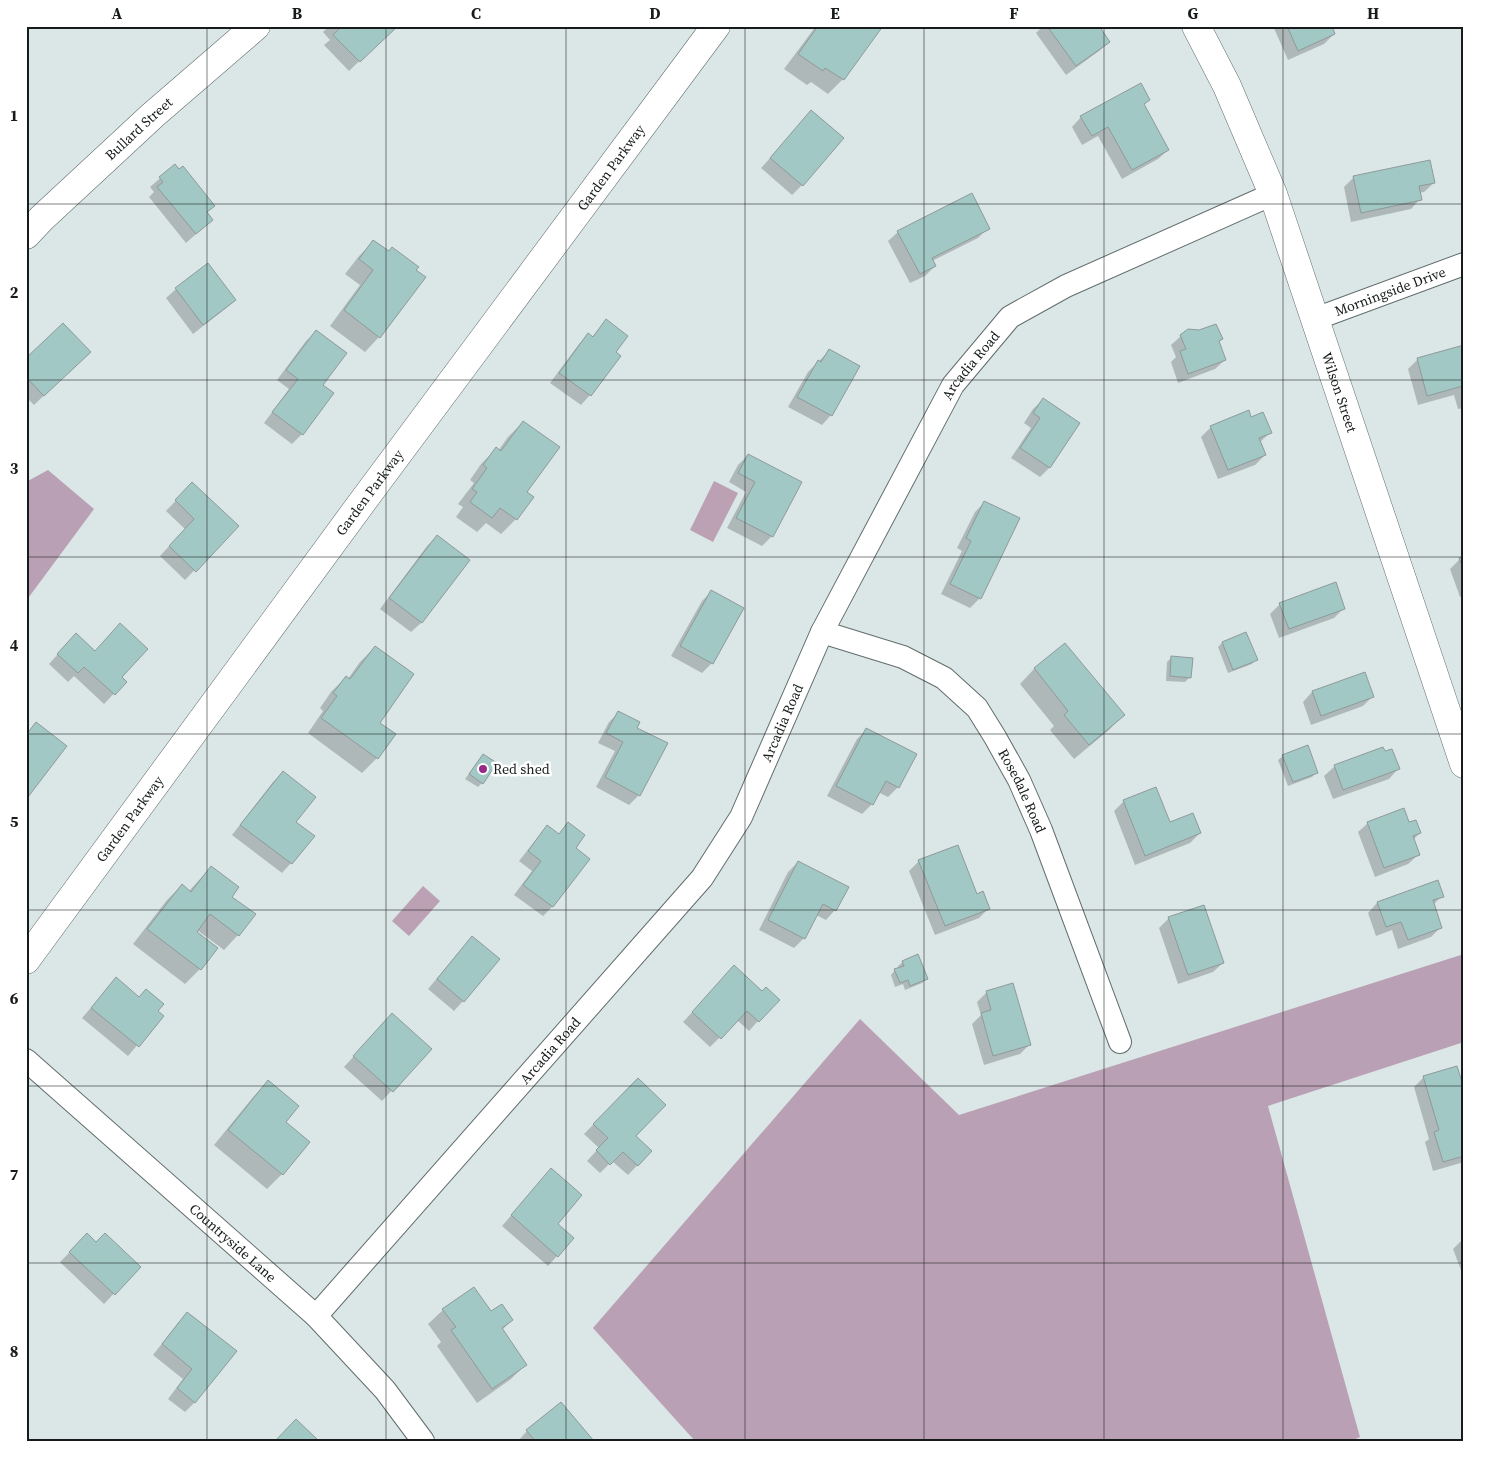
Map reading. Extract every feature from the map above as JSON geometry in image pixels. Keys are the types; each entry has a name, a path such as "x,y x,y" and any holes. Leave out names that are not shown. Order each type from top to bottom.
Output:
{"street":[{"name":"Bullard Street","path":"26,235 154,114 256,26"},
{"name":"Garden Parkway","path":"26,960 363,500 716,26"},
{"name":"Wilson Street","path":"1196,26 1227,86 1273,194 1464,764"},
{"name":"Arcadia Road","path":"316,1316 702,878 741,818 822,632 953,385 1010,318 1066,286 1273,194"},
{"name":"Morningside Drive","path":"1315,319 1464,264"},
{"name":"Rosedale Road","path":"822,632 903,657 944,678 977,708 1019,780 1041,830 1120,1042"},
{"name":"Countryside Lane","path":"26,1060 316,1316 385,1390 423,1441"}],"shaded area":[{"path":"48,470 94,509 26,601 26,482"},
{"path":"714,481 738,493 713,542 690,530"},
{"path":"423,886 440,901 409,936 392,921"},
{"path":"1464,954 1464,1042 1268,1106 1360,1437 1351,1441 695,1441 593,1328 860,1019 959,1115"}],"building":[{"path":"336,26 398,26 360,62 333,35 339,29"},
{"path":"818,26 883,26 844,80 825,68 823,71 798,54"},
{"path":"1047,26 1099,26 1110,42 1076,66"},
{"path":"1287,26 1332,26 1335,34 1298,51"},
{"path":"1141,83 1150,100 1144,104 1169,150 1132,170 1108,127 1092,136 1080,116"},
{"path":"811,110 844,138 803,186 770,158"},
{"path":"1430,160 1435,183 1419,186 1422,200 1361,213 1353,176"},
{"path":"175,164 179,169 183,166 215,206 207,212 213,220 196,234 157,187 163,182 159,177"},
{"path":"972,193 990,229 932,258 936,266 920,274 897,231"},
{"path":"373,240 389,251 392,247 419,267 416,270 426,277 380,338 344,310 373,270 359,259"},
{"path":"208,263 236,300 203,325 175,288"},
{"path":"606,319 628,336 616,352 621,356 591,396 559,373 588,333 593,337"},
{"path":"63,323 91,352 44,396 26,377 26,358"},
{"path":"1216,324 1223,339 1219,341 1226,360 1188,374 1180,351 1186,349 1180,335 1188,329 1199,330"},
{"path":"316,330 347,353 323,385 334,393 303,435 272,412 298,379 286,370"},
{"path":"1464,345 1464,388 1463,386 1427,396 1417,358"},
{"path":"829,349 860,366 832,416 797,397 818,360 821,362"},
{"path":"1043,398 1080,423 1050,468 1020,448 1040,418 1033,413"},
{"path":"1249,410 1251,417 1263,412 1272,433 1259,438 1266,455 1228,470 1210,426"},
{"path":"523,421 560,447 527,492 534,497 517,520 500,508 492,518 470,502 477,492 472,489 487,468 483,465 496,447 501,451"},
{"path":"748,454 802,482 773,537 736,518 755,482 738,473"},
{"path":"192,482 239,526 196,572 169,546 194,519 175,500"},
{"path":"984,501 1020,518 981,599 950,584 971,541 966,538"},
{"path":"437,535 470,560 422,623 389,598"},
{"path":"1464,557 1464,571 1459,558"},
{"path":"1336,582 1345,609 1289,629 1279,603"},
{"path":"711,590 744,608 713,664 680,646"},
{"path":"120,623 148,649 122,677 127,682 115,695 84,667 78,673 57,654 76,633 95,651"},
{"path":"1246,632 1258,660 1233,670 1222,642"},
{"path":"1065,643 1125,715 1089,745 1064,715 1068,711 1034,668"},
{"path":"375,646 414,674 380,723 396,734 378,759 321,718 337,696 333,693 346,676 350,679"},
{"path":"1171,656 1193,658 1191,678 1170,676"},
{"path":"1365,672 1374,697 1321,716 1312,691"},
{"path":"618,711 640,722 637,728 668,743 640,796 605,777 623,742 606,733"},
{"path":"36,722 67,746 28,797 26,796 26,735"},
{"path":"866,728 917,754 899,788 886,781 873,805 836,786"},
{"path":"1308,745 1318,773 1293,782 1282,755"},
{"path":"1383,747 1385,751 1392,749 1400,769 1343,790 1334,765"},
{"name":"Red shed","path":"483,754 497,763 483,784 469,774"},
{"path":"283,771 316,797 296,822 315,836 292,864 240,825"},
{"path":"1156,787 1170,822 1193,813 1201,833 1145,856 1123,800"},
{"path":"1404,808 1409,822 1416,820 1421,833 1413,836 1420,855 1384,868 1367,822"},
{"path":"568,822 585,835 576,848 590,859 553,907 523,885 541,861 528,851 547,825 559,834"},
{"path":"958,845 977,894 983,891 990,909 945,926 918,860"},
{"path":"798,861 849,887 836,911 823,904 805,939 768,920"},
{"path":"211,866 239,887 232,897 256,914 239,936 210,914 197,932 218,948 201,970 147,929 182,884 191,892"},
{"path":"1438,880 1444,897 1433,900 1442,928 1408,940 1401,922 1386,927 1377,902"},
{"path":"1204,905 1224,963 1188,975 1168,917"},
{"path":"472,936 500,959 464,1002 437,979"},
{"path":"918,954 928,979 910,986 908,980 900,983 894,969 904,966 902,961"},
{"path":"734,965 762,991 766,987 780,1000 759,1022 747,1011 721,1039 692,1012"},
{"path":"116,977 139,997 146,989 164,1004 158,1011 164,1016 139,1047 91,1008"},
{"path":"1013,983 1031,1045 993,1056 981,1013 991,1010 986,991"},
{"path":"392,1013 432,1049 393,1092 353,1056"},
{"path":"1457,1066 1464,1088 1464,1156 1443,1162 1434,1132 1439,1130 1423,1076"},
{"path":"638,1078 666,1105 636,1136 652,1151 638,1166 623,1152 610,1165 596,1150 608,1138 593,1124"},
{"path":"268,1080 299,1106 286,1122 310,1142 283,1175 228,1130"},
{"path":"551,1168 582,1195 558,1224 574,1238 558,1257 511,1215"},
{"path":"87,1233 96,1242 105,1233 141,1267 115,1295 69,1252"},
{"path":"474,1287 491,1311 502,1304 513,1320 502,1328 527,1365 492,1389 451,1330 456,1327 442,1309"},
{"path":"187,1312 237,1351 195,1403 177,1388 192,1369 162,1344"},
{"path":"561,1402 594,1441 535,1441 526,1430"},
{"path":"296,1419 319,1441 275,1441"}],"place":[{"name":"Red shed","path":"483,769"}]}
